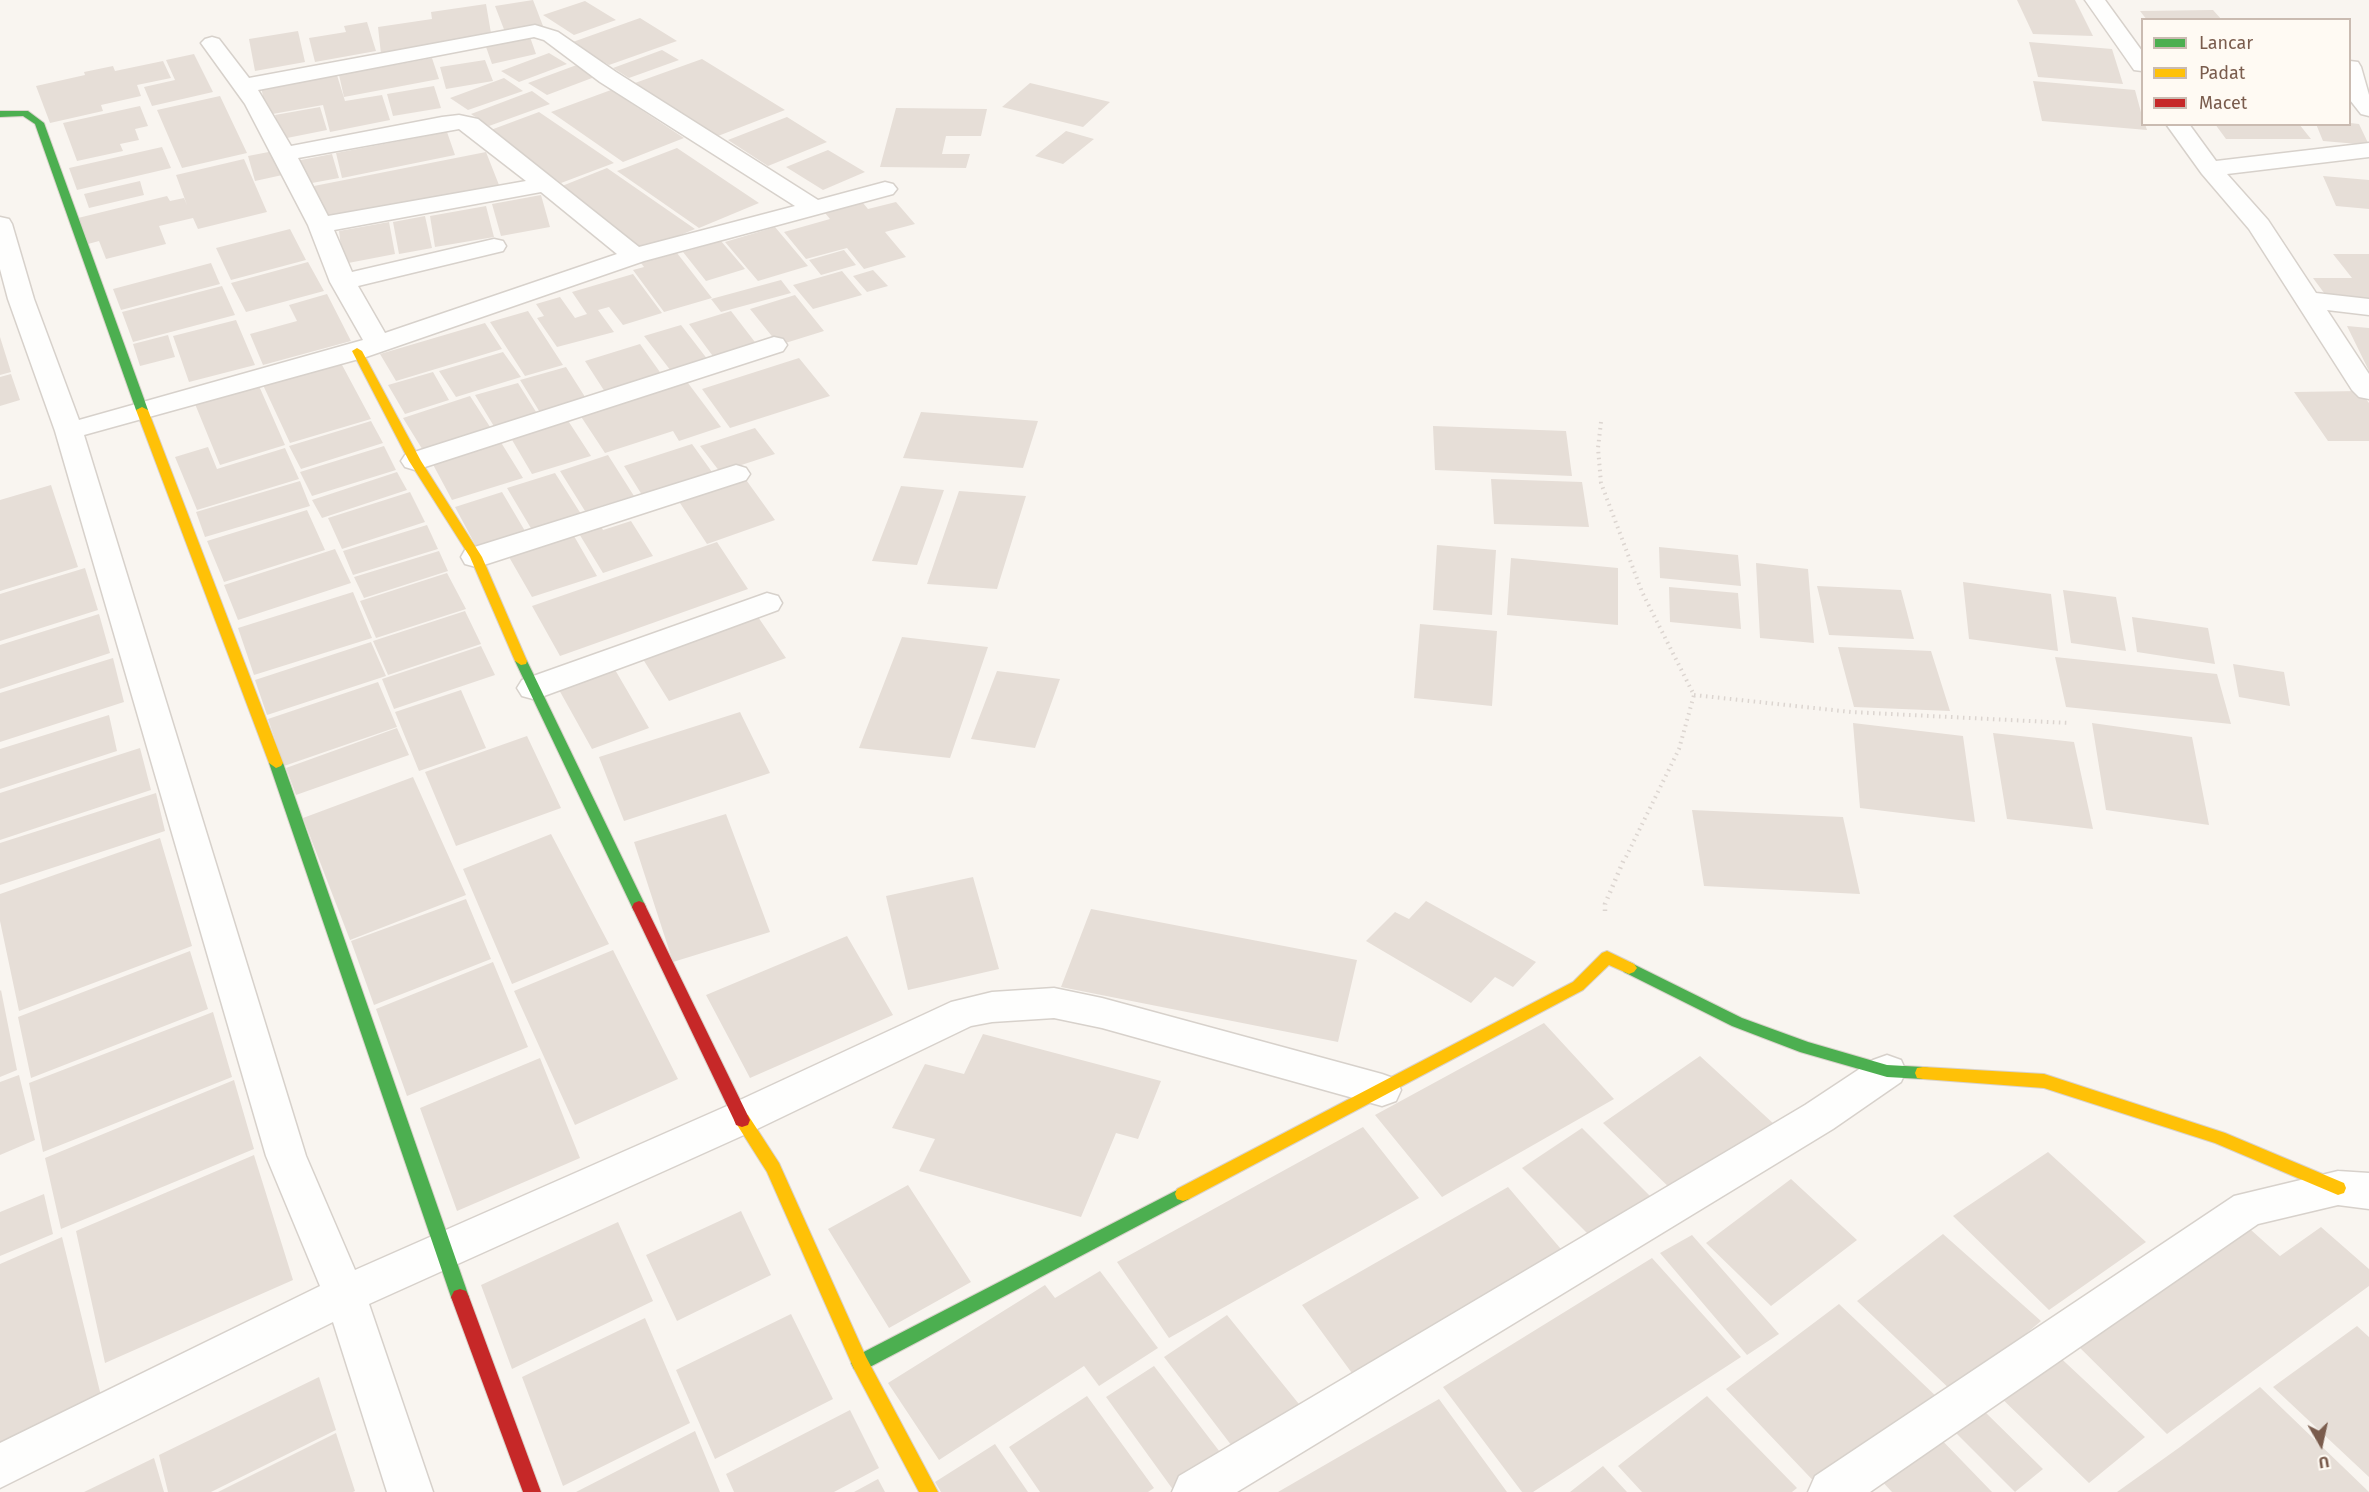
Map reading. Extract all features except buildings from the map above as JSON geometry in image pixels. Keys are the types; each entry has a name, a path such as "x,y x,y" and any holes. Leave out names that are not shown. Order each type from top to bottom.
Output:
{"street":[{"path":"2096,0 2141,64"},
{"path":"244,86 535,31 551,36 608,77 815,208"},
{"path":"212,43 244,86 284,154 320,225 415,461 476,557 533,688 741,1118 773,1168 860,1363 929,1492"},
{"path":"2351,74 2357,95 2369,109"},
{"path":"0,114 25,113 39,123 143,411 259,712 442,1250 532,1492"},
{"path":"284,154 459,122 470,124 635,256"},
{"path":"2178,126 2210,169 2259,225 2362,384 2369,391"},
{"path":"2210,169 2369,150"},
{"path":"320,225 547,184"},
{"path":"69,431 368,348 635,256 885,189"},
{"path":"0,224 11,302 69,431 286,1156 345,1295 410,1492"},
{"path":"343,282 494,246"},
{"path":"2308,300 2369,307"},
{"path":"415,461 774,345"},
{"path":"476,557 736,474"},
{"path":"533,688 767,603"},
{"path":"860,1363 1578,986 1607,957 1737,1022 1806,1048 1887,1071 2044,1081 2219,1138 2353,1189"},
{"path":"0,1466 345,1295 741,1118 964,1013 992,1007 1054,1003 1102,1013 1382,1090"},
{"path":"1195,1492 1819,1117 1887,1071"},
{"path":"1831,1492 2248,1209 2353,1189"}],"path":[{"path":"1601,422 1598,448 1601,483 1642,592 1694,695 1679,749 1635,835 1605,904 1607,957"},
{"path":"1694,695 1851,712 2069,723"}],"traffic: fast":[{"path":"0,114 25,113 39,123 142,410"},
{"path":"521,661 639,907"},
{"path":"276,763 460,1297"},
{"path":"1629,968 1737,1022 1806,1048 1887,1071 1923,1073"},
{"path":"860,1363 1183,1194"}],"traffic: slow":[{"path":"357,351 415,461 476,557 521,661"},
{"path":"142,410 276,763"},
{"path":"1183,1194 1578,986 1607,957 1629,968"},
{"path":"1923,1073 2044,1081 2219,1138 2338,1188"},
{"path":"742,1120 773,1168 860,1363 929,1492"}],"traffic: jam":[{"path":"639,907 742,1120"},
{"path":"460,1297 532,1492"}]}
